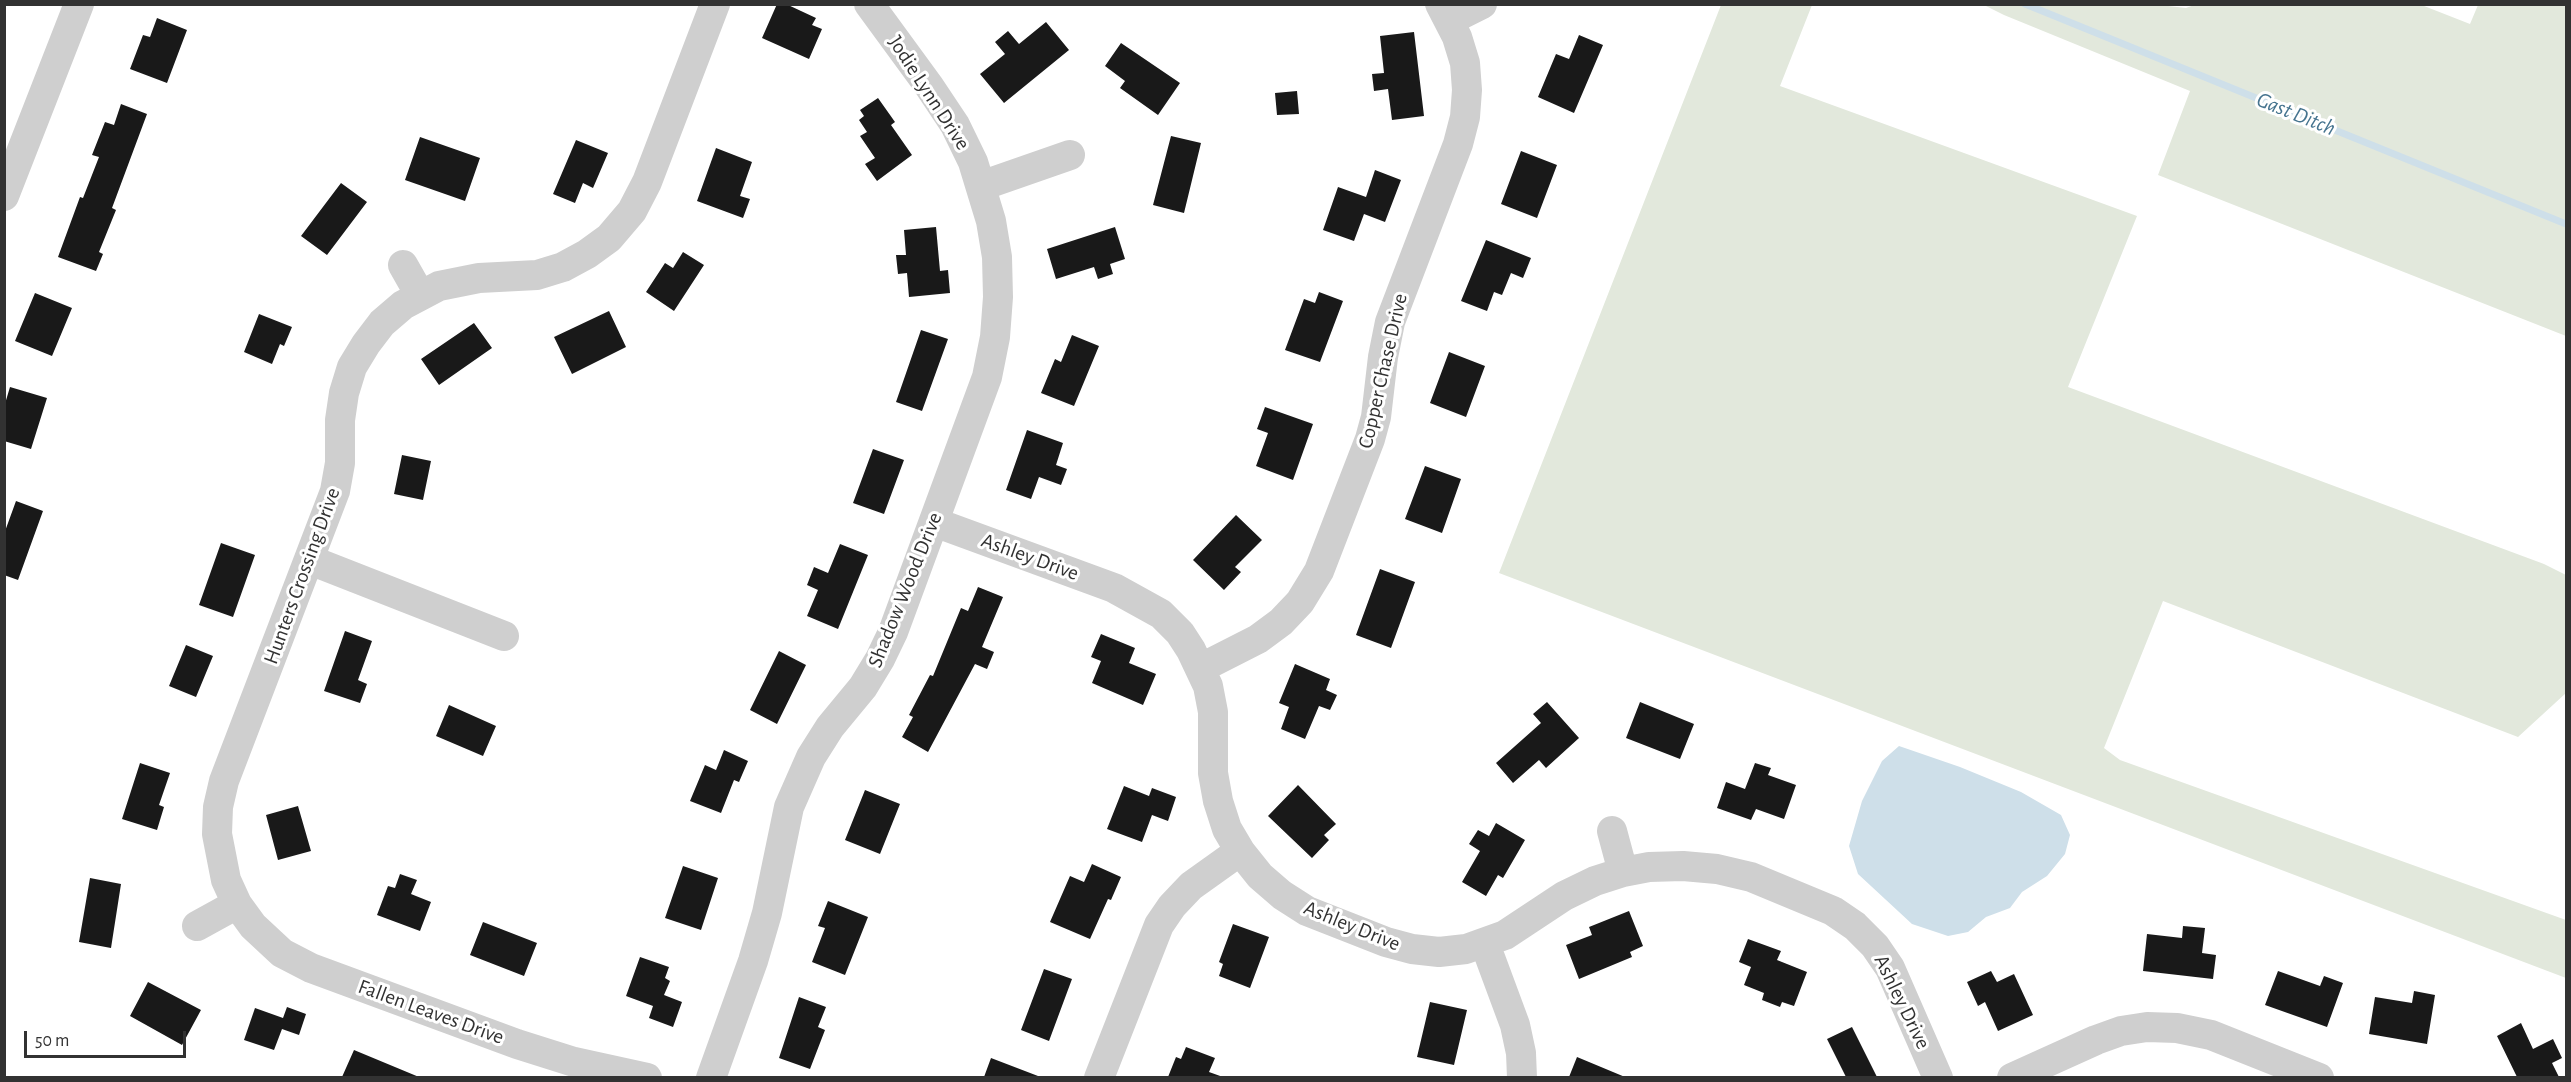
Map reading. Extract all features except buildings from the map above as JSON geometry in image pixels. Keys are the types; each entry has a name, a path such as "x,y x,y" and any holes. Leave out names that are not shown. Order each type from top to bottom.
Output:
{"street":[{"path":"4,196 79,4"},
{"name":"Hunters Crossing Drive","path":"237,904 220,861 217,834 218,807 224,781 335,491 340,463 341,411 352,368 382,322 420,295 452,282 479,278 524,277 554,270 587,254 609,238 632,211 647,182 715,4"},
{"name":"Jodie Lynn Drive","path":"869,4 955,125 981,186"},
{"path":"1445,12 1482,4"},
{"name":"Copper Chase Drive","path":"1201,668 1258,639 1281,622 1300,602 1319,571 1370,439 1377,417 1383,357 1390,322 1458,144 1465,117 1467,90 1465,63 1445,12"},
{"path":"981,186 1070,155"},
{"name":"Shadow Wood Drive","path":"711,1077 756,952 767,913 789,807 811,757 863,687 880,659 934,522 987,377 995,338 998,297 997,257 991,220 981,186"},
{"path":"403,265 420,295"},
{"name":"Ashley Drive","path":"934,522 1114,588 1145,603 1161,614 1179,633 1201,668 1208,686 1213,712 1213,773 1218,801 1227,829 1240,851 1260,876 1282,895 1307,911 1386,942 1412,950 1439,952 1485,944 1517,929 1564,896 1595,881 1623,872 1649,867 1683,866 1718,869 1751,877 1833,910 1856,926 1875,946 1890,968 1938,1077"},
{"path":"310,560 504,636"},
{"path":"1611,831 1623,872"},
{"path":"1099,1077 1159,925 1172,906 1191,886 1240,851"},
{"path":"196,926 237,904"},
{"name":"Fallen Leaves Drive","path":"237,904 253,926 272,945 311,968 517,1044 574,1062 647,1077"},
{"path":"1485,944 1515,1025 1521,1053 1522,1077"},
{"path":"2012,1077 2096,1040 2121,1031 2147,1027 2177,1028 2211,1035 2319,1077"}],"shaded area":[{"path":"2150,4 2186,8 2197,4 2419,4 2470,24 2478,5 2566,5 2566,336 2158,175 2190,91 1984,5"},
{"path":"1721,5 1812,5 1780,86 2137,216 2068,387 2544,564 2566,575 2566,693 2518,737 2163,601 2104,748 2120,760 2566,920 2566,978 1499,573"},
{"path":"1899,746 1960,767 2021,792 2061,815 2070,835 2065,854 2047,876 2022,892 2010,908 1986,917 1968,932 1948,936 1912,924 1858,874 1849,846 1862,801 1882,761"}],"waterway":[{"name":"Gast Ditch","path":"2025,4 2566,224"}]}
